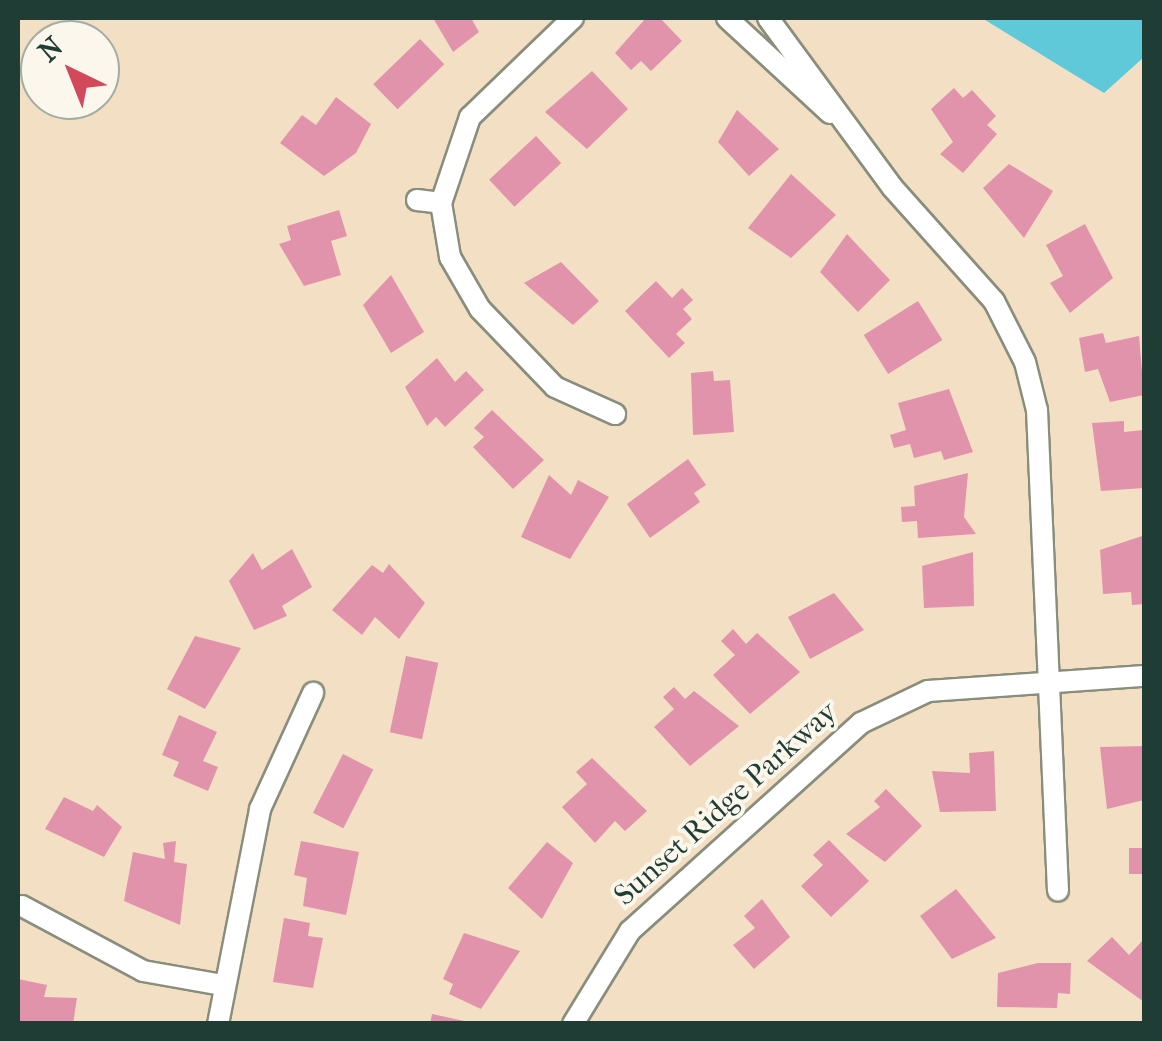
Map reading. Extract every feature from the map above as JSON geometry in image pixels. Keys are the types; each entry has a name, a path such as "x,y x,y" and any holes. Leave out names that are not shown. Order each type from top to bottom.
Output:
{"street":[{"path":"573,18 470,117 441,203 450,256 480,309 556,387 614,414"},
{"path":"728,18 842,124 975,275 1025,362 1037,410 1058,891"},
{"path":"768,18 842,124"},
{"path":"416,200 441,203"},
{"name":"Sunset Ridge Parkway","path":"573,1024 630,930 828,746 928,691 1144,676"},
{"path":"218,1024 222,985 260,809 313,693"},
{"path":"22,906 143,971 222,985"}],"water":[{"path":"982,18 1144,18 1144,57 1104,93"}],"building":[{"path":"433,18 471,18 479,32 453,52"},
{"path":"646,18 660,18 682,41 651,71 641,61 631,70 615,53"},
{"path":"420,39 444,64 398,109 373,84"},
{"path":"592,71 628,109 587,149 545,112"},
{"path":"954,88 963,98 972,90 996,116 987,125 997,134 963,173 940,154 953,142 931,109"},
{"path":"336,97 371,124 356,153 324,176 280,143 302,115 316,125"},
{"path":"737,110 779,149 749,176 718,142"},
{"path":"536,136 561,163 514,207 489,180"},
{"path":"1009,164 1053,191 1024,238 983,188"},
{"path":"791,174 836,215 791,258 748,228"},
{"path":"339,210 347,236 331,241 341,275 304,286 279,244 291,240 287,226"},
{"path":"1085,224 1113,278 1070,313 1050,283 1063,276 1046,245"},
{"path":"847,234 890,280 858,312 820,272"},
{"path":"561,262 599,301 573,325 524,283"},
{"path":"391,275 424,332 391,353 363,305"},
{"path":"656,281 672,298 682,288 693,300 683,309 692,319 676,334 685,343 669,358 625,311"},
{"path":"918,301 942,340 888,374 864,335"},
{"path":"1103,333 1106,343 1139,336 1144,395 1110,402 1098,369 1085,372 1079,338"},
{"path":"437,358 455,382 466,371 484,390 445,427 436,417 427,426 405,387"},
{"path":"713,371 714,381 730,380 734,432 693,435 691,373"},
{"path":"949,389 973,452 944,460 941,451 914,458 910,444 894,448 890,435 906,430 898,403"},
{"path":"492,410 544,460 513,489 473,447 484,437 474,428"},
{"path":"1124,421 1124,432 1144,430 1144,488 1101,491 1092,423"},
{"path":"688,459 706,485 694,493 700,502 650,538 627,504"},
{"path":"968,473 964,517 976,534 918,538 917,521 902,522 901,507 915,506 914,486"},
{"path":"549,475 571,495 578,480 609,497 570,559 521,537"},
{"path":"1142,536 1144,604 1132,605 1131,592 1103,594 1100,550"},
{"path":"292,549 312,587 282,606 287,616 254,630 229,581 253,553 262,570"},
{"path":"973,552 974,606 924,608 922,566"},
{"path":"389,564 425,603 399,639 375,617 362,635 332,610 372,565 383,573"},
{"path":"834,593 864,630 810,659 788,617"},
{"path":"733,629 746,644 757,633 800,672 750,714 713,675 735,655 721,641"},
{"path":"195,636 241,648 205,709 167,689"},
{"path":"406,656 438,663 422,739 390,732"},
{"path":"674,687 685,699 694,691 739,726 690,766 654,727 674,709 663,697"},
{"path":"179,715 217,732 203,761 218,767 208,791 173,776 179,762 162,755"},
{"path":"1144,746 1144,800 1107,809 1100,747"},
{"path":"994,751 996,811 940,812 932,771 970,773 969,753"},
{"path":"343,754 373,769 343,828 313,813"},
{"path":"592,758 647,811 625,831 615,821 595,843 562,807 587,784 576,772"},
{"path":"886,789 922,826 885,862 846,834 880,807 874,801"},
{"path":"64,797 93,811 97,805 122,827 104,857 45,829"},
{"path":"829,840 869,881 831,917 801,886 823,865 813,855"},
{"path":"176,841 174,862 187,864 180,925 124,901 133,852 165,859 163,843"},
{"path":"301,841 359,852 346,915 303,906 307,878 294,875"},
{"path":"547,842 573,863 542,919 508,888"},
{"path":"1129,848 1144,848 1144,874 1129,874"},
{"path":"956,889 996,938 952,959 920,916"},
{"path":"762,899 790,937 754,969 733,945 755,928 744,916"},
{"path":"284,918 310,923 308,936 323,938 313,988 273,982"},
{"path":"464,933 520,951 481,1009 449,994 453,984 443,979"},
{"path":"1112,937 1129,955 1144,939 1144,1002 1087,961"},
{"path":"1038,963 1071,963 1070,994 1058,993 1057,1008 997,1007 998,973"},
{"path":"18,979 47,985 44,997 77,998 73,1024 18,1024"},
{"path":"432,1014 469,1022 430,1024"}]}
